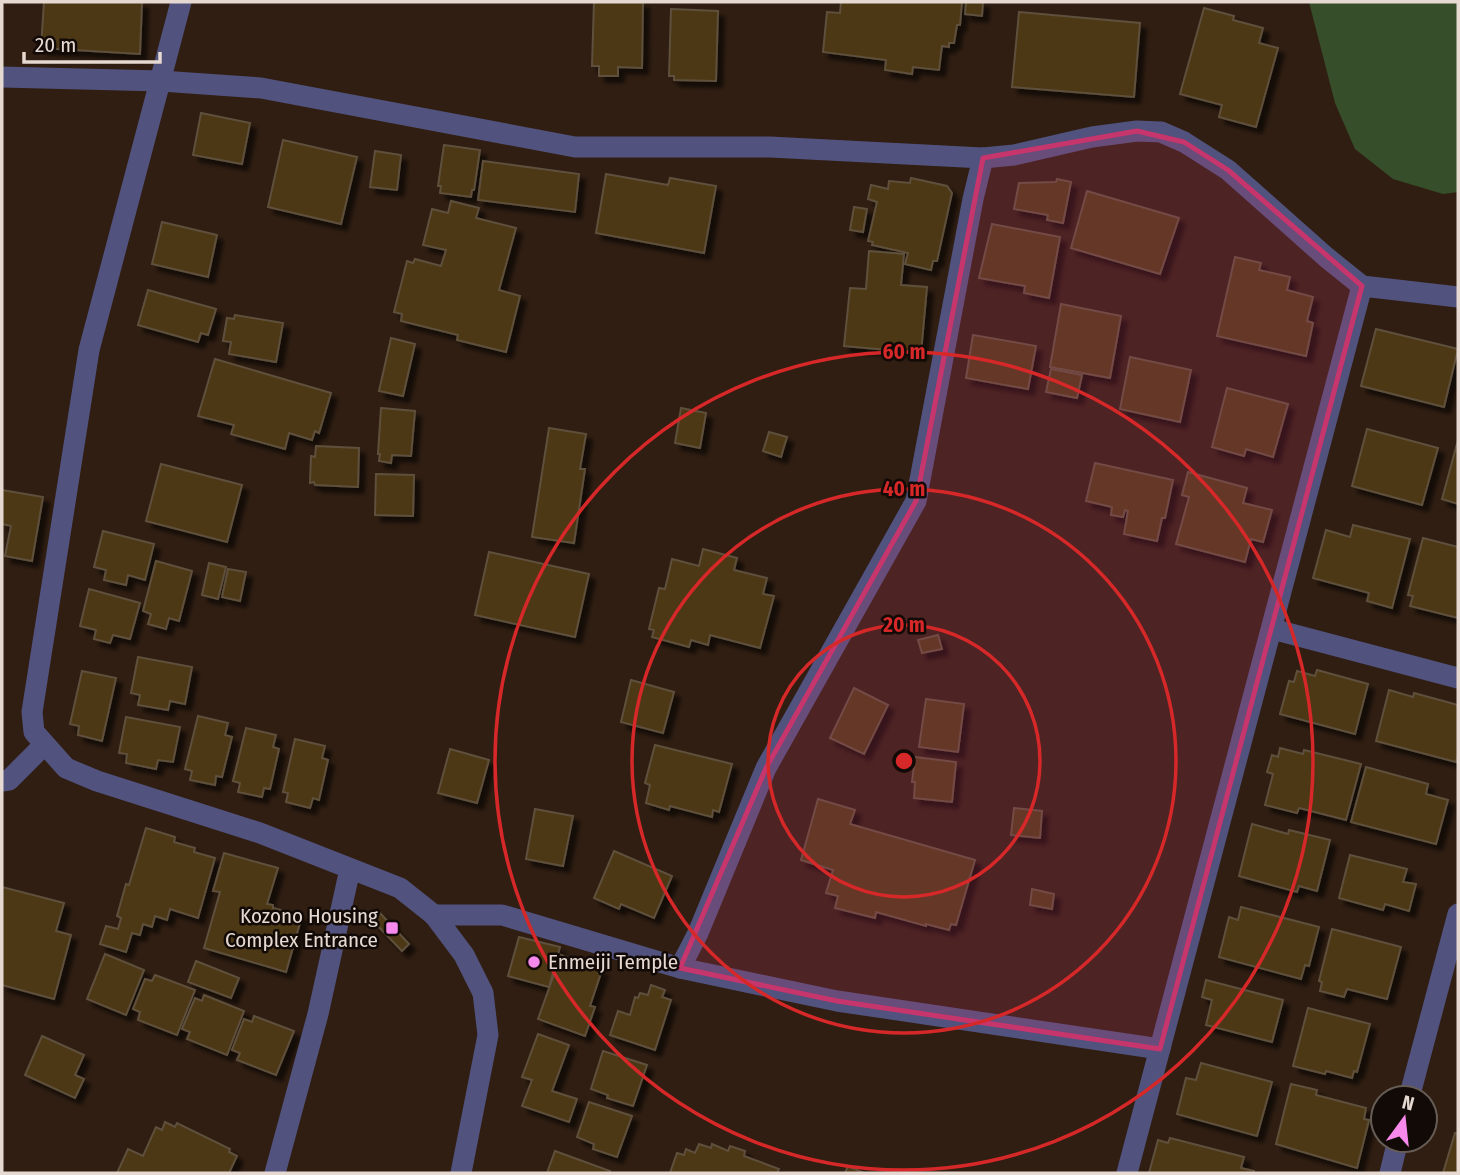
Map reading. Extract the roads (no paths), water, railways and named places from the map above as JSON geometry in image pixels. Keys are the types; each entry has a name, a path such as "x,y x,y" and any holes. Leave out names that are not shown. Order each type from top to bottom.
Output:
{"street":[{"path":"181,2 89,350 32,712 34,732 66,768 97,781 260,834 400,888 434,915 464,956 483,993 488,1035 461,1173"},
{"path":"2,77 162,80 261,88 575,148 770,147 983,158 1014,155 1126,132 1161,132 1184,142 1228,170 1362,286 1458,297"},
{"path":"680,968 698,933 766,768 916,501 972,199 983,158"},
{"path":"1127,1173 1362,286"},
{"path":"1272,629 1458,678"},
{"path":"2,781 9,780 44,745"},
{"path":"275,1173 318,1014 350,869"},
{"path":"1413,1084 1458,914"},
{"path":"434,915 502,915 680,968 836,1000 1160,1049"},
{"path":"1390,1173 1395,1154"}],"place":[{"name":"Kozono Housing Complex Entrance","path":"392,928"},
{"name":"Enmeiji Temple","path":"534,962"}]}
